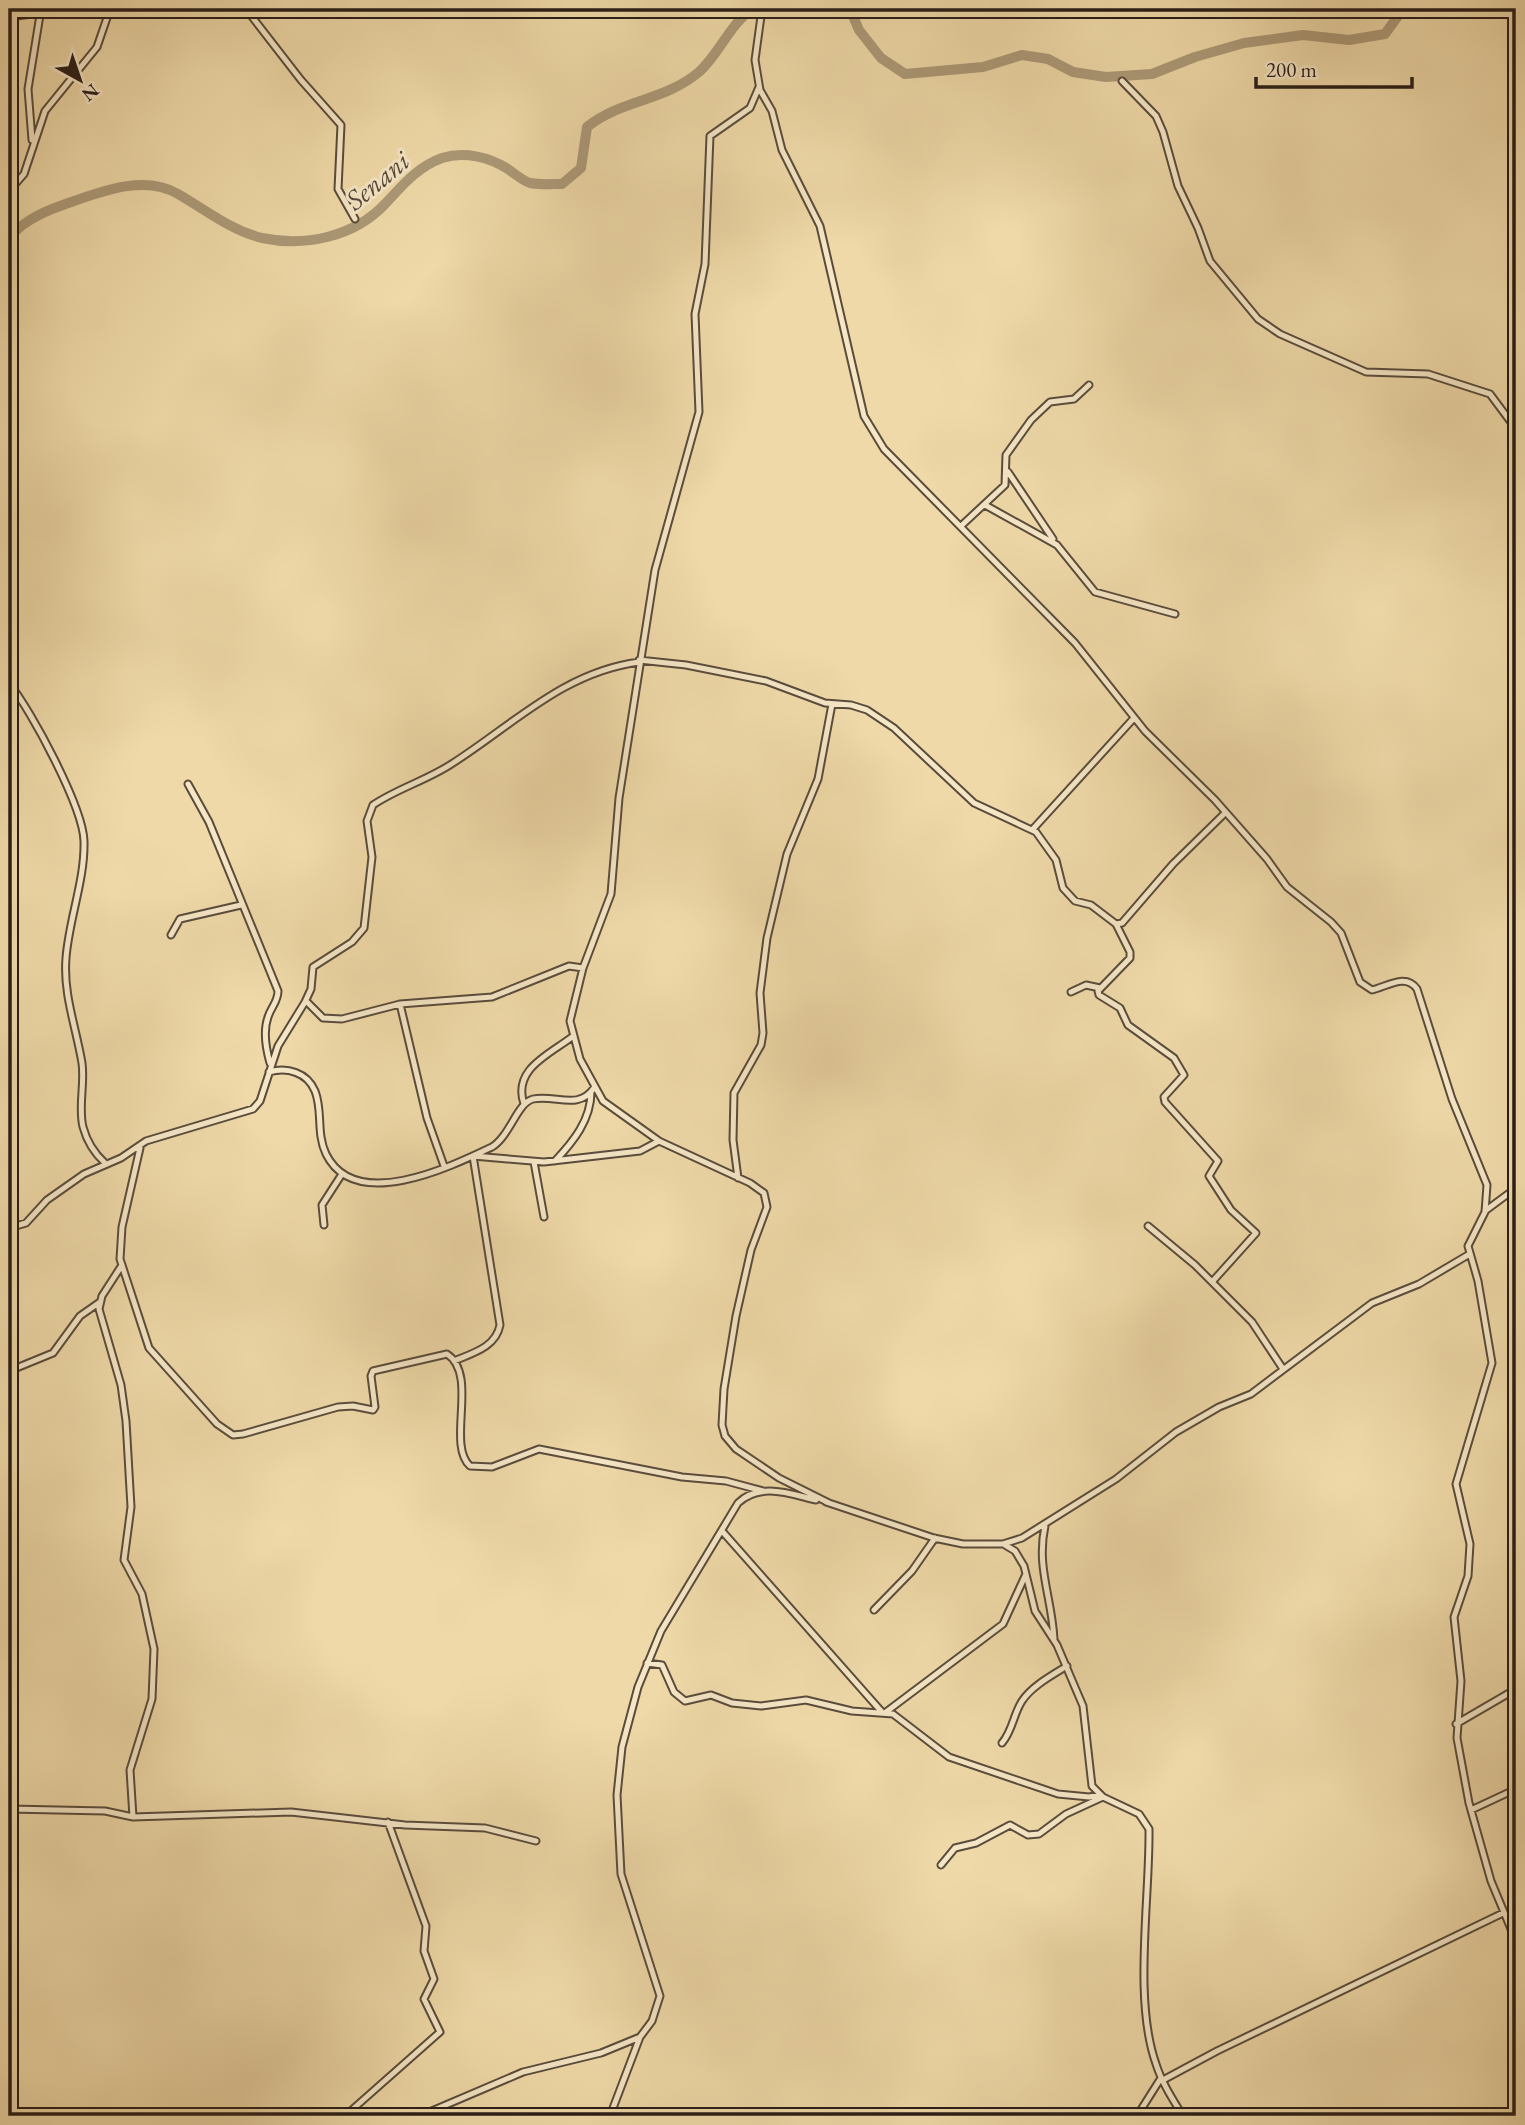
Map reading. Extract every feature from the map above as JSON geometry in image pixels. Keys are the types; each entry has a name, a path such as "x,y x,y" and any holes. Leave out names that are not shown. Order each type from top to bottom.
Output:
{"street":[{"path":"9,17 70,9"},
{"path":"9,191 24,174 45,111 97,47 110,9"},
{"path":"246,9 300,80 341,125 338,189 355,219"},
{"path":"762,9 755,60 759,88 772,111 782,150 796,183 809,202 828,253 864,416 884,449 910,479 961,526 1075,643 1134,718 1203,787 1224,814 1267,859 1295,896 1318,910 1341,933 1360,982 1372,990 1406,981 1417,989 1452,1099 1487,1185 1485,1212"},
{"path":"32,145 28,89 40,15"},
{"path":"1122,81 1156,116 1178,186 1210,261 1258,319 1272,330 1366,372 1428,374 1490,394 1516,429"},
{"path":"759,88 750,108 710,136 705,264 695,314 699,412 655,570 639,661 626,769 619,798 611,894 583,968 570,1021 572,1037 593,1090 617,1113 659,1141 758,1187 764,1194 767,1207 743,1282 732,1338 724,1388 722,1425 725,1436 736,1449 779,1478 829,1503"},
{"path":"961,526 1005,485 1009,449 1031,420 1052,401 1074,399 1089,384"},
{"path":"1006,470 1057,545 1095,592 1175,614"},
{"path":"985,505 1057,545"},
{"path":"9,1228 26,1223 68,1184 105,1163 140,1148 155,1137 253,1109 260,1101 278,1046 306,1000 312,984 310,972 316,963 352,942 364,928 372,857 367,821 373,805 451,765 551,693 593,672 639,661 686,665 766,681 832,704 851,705 878,717 974,803 1033,829 1056,860 1063,888 1075,901 1091,905 1116,924 1131,955 1100,988 1099,995 1120,1008 1125,1021 1159,1045 1182,1067 1184,1075 1164,1097 1165,1102 1218,1161 1209,1176 1231,1210 1256,1233 1212,1282"},
{"path":"9,683 21,698 63,780 76,809 84,839 66,955 65,986 82,1065 82,1125 89,1144 105,1163"},
{"path":"738,1178 733,1140 734,1093 761,1045 763,1032 760,993 767,938 787,854 818,779 832,704"},
{"path":"1033,829 1134,718"},
{"path":"188,784 209,822 278,991 278,999 268,1017 266,1034 270,1069"},
{"path":"1116,924 1122,923 1173,864 1224,814"},
{"path":"171,935 180,919 241,905"},
{"path":"306,1000 323,1018 330,1019 400,1004 492,997 569,966 583,968"},
{"path":"1071,992 1086,985 1100,988"},
{"path":"400,1004 424,1107 444,1166"},
{"path":"524,1104 523,1084 528,1070 538,1059 572,1037"},
{"path":"270,1069 292,1071 314,1088 320,1139 332,1164 342,1174 362,1182 386,1183 411,1178 473,1156 501,1142 524,1104 532,1099 576,1101 593,1090"},
{"path":"555,1161 580,1130 590,1107 593,1090"},
{"path":"473,1156 500,1156 534,1162 555,1161 640,1151 659,1141"},
{"path":"140,1148 122,1227 122,1265 149,1348 217,1424 233,1435 338,1407 353,1406 373,1410 375,1406 371,1376 377,1369 447,1354 454,1361 461,1391 463,1453 470,1466 492,1467 539,1449 682,1477 726,1481 763,1491"},
{"path":"454,1361 488,1345 495,1339 500,1325 473,1156"},
{"path":"534,1162 544,1217"},
{"path":"324,1225 322,1205 342,1174"},
{"path":"1516,1188 1485,1212 1470,1235 1468,1255 1478,1281 1492,1363 1456,1484 1470,1544 1468,1576 1454,1617 1461,1681 1457,1724 1460,1768 1503,1913 1516,1941"},
{"path":"1148,1226 1212,1282 1252,1322 1283,1368"},
{"path":"610,2116 640,2037 657,2007 659,1988 634,1921 621,1874 617,1795 622,1747 647,1663 669,1614 738,1503 750,1494 776,1491 829,1503 935,1538 963,1544 1003,1544 1045,1526 1116,1479 1176,1432 1219,1407 1251,1394 1372,1303 1419,1284 1468,1255"},
{"path":"9,1371 53,1353 80,1316 100,1302 122,1265"},
{"path":"100,1302 102,1319 121,1385 126,1421 131,1507 124,1560 142,1594 154,1649 152,1699 131,1770 132,1817"},
{"path":"1045,1526 1040,1556 1052,1609 1055,1639"},
{"path":"722,1531 884,1712"},
{"path":"874,1610 912,1571 935,1538"},
{"path":"1003,1544 1015,1551 1026,1574 1035,1611 1055,1639 1067,1666 1087,1721 1090,1779 1101,1796"},
{"path":"884,1712 1003,1625 1026,1574"},
{"path":"647,1663 662,1665 674,1692 684,1701 712,1695 737,1703 771,1706 806,1700 852,1710 884,1712 905,1720 933,1748 949,1757 1058,1794 1101,1796 1139,1814 1149,1829 1146,1995 1152,2050 1162,2079 1183,2116"},
{"path":"1002,1742 1011,1730 1021,1702 1037,1685 1067,1666"},
{"path":"1457,1724 1511,1692 1516,1675"},
{"path":"1471,1811 1516,1789"},
{"path":"941,1865 958,1847 976,1843 1010,1825 1028,1835 1040,1834 1066,1814 1101,1796"},
{"path":"9,1809 105,1811 132,1817 291,1812 485,1828 536,1841"},
{"path":"345,2116 440,2032 424,2000 434,1979 425,1951 426,1926 388,1822"},
{"path":"1137,2116 1162,2079 1503,1913"},
{"path":"420,2116 523,2072 601,2053 640,2037"}],"waterway":[{"name":"Senani","path":"9,241 23,224 46,212 103,191 134,185 164,188 250,234 262,238 295,241 328,237 359,224 373,215 417,172 450,156 485,158 530,183 562,184 581,168 587,127 614,111 671,89 699,72 737,23 752,9"},
{"name":"Senani","path":"850,9 859,30 881,58 905,74 983,67 1022,55 1048,59 1073,72 1106,77 1152,74 1195,57 1244,43 1303,35 1349,40 1385,34 1403,9"},
{"name":"Senani","path":"9,346 13,364 12,402 9,407"}]}
